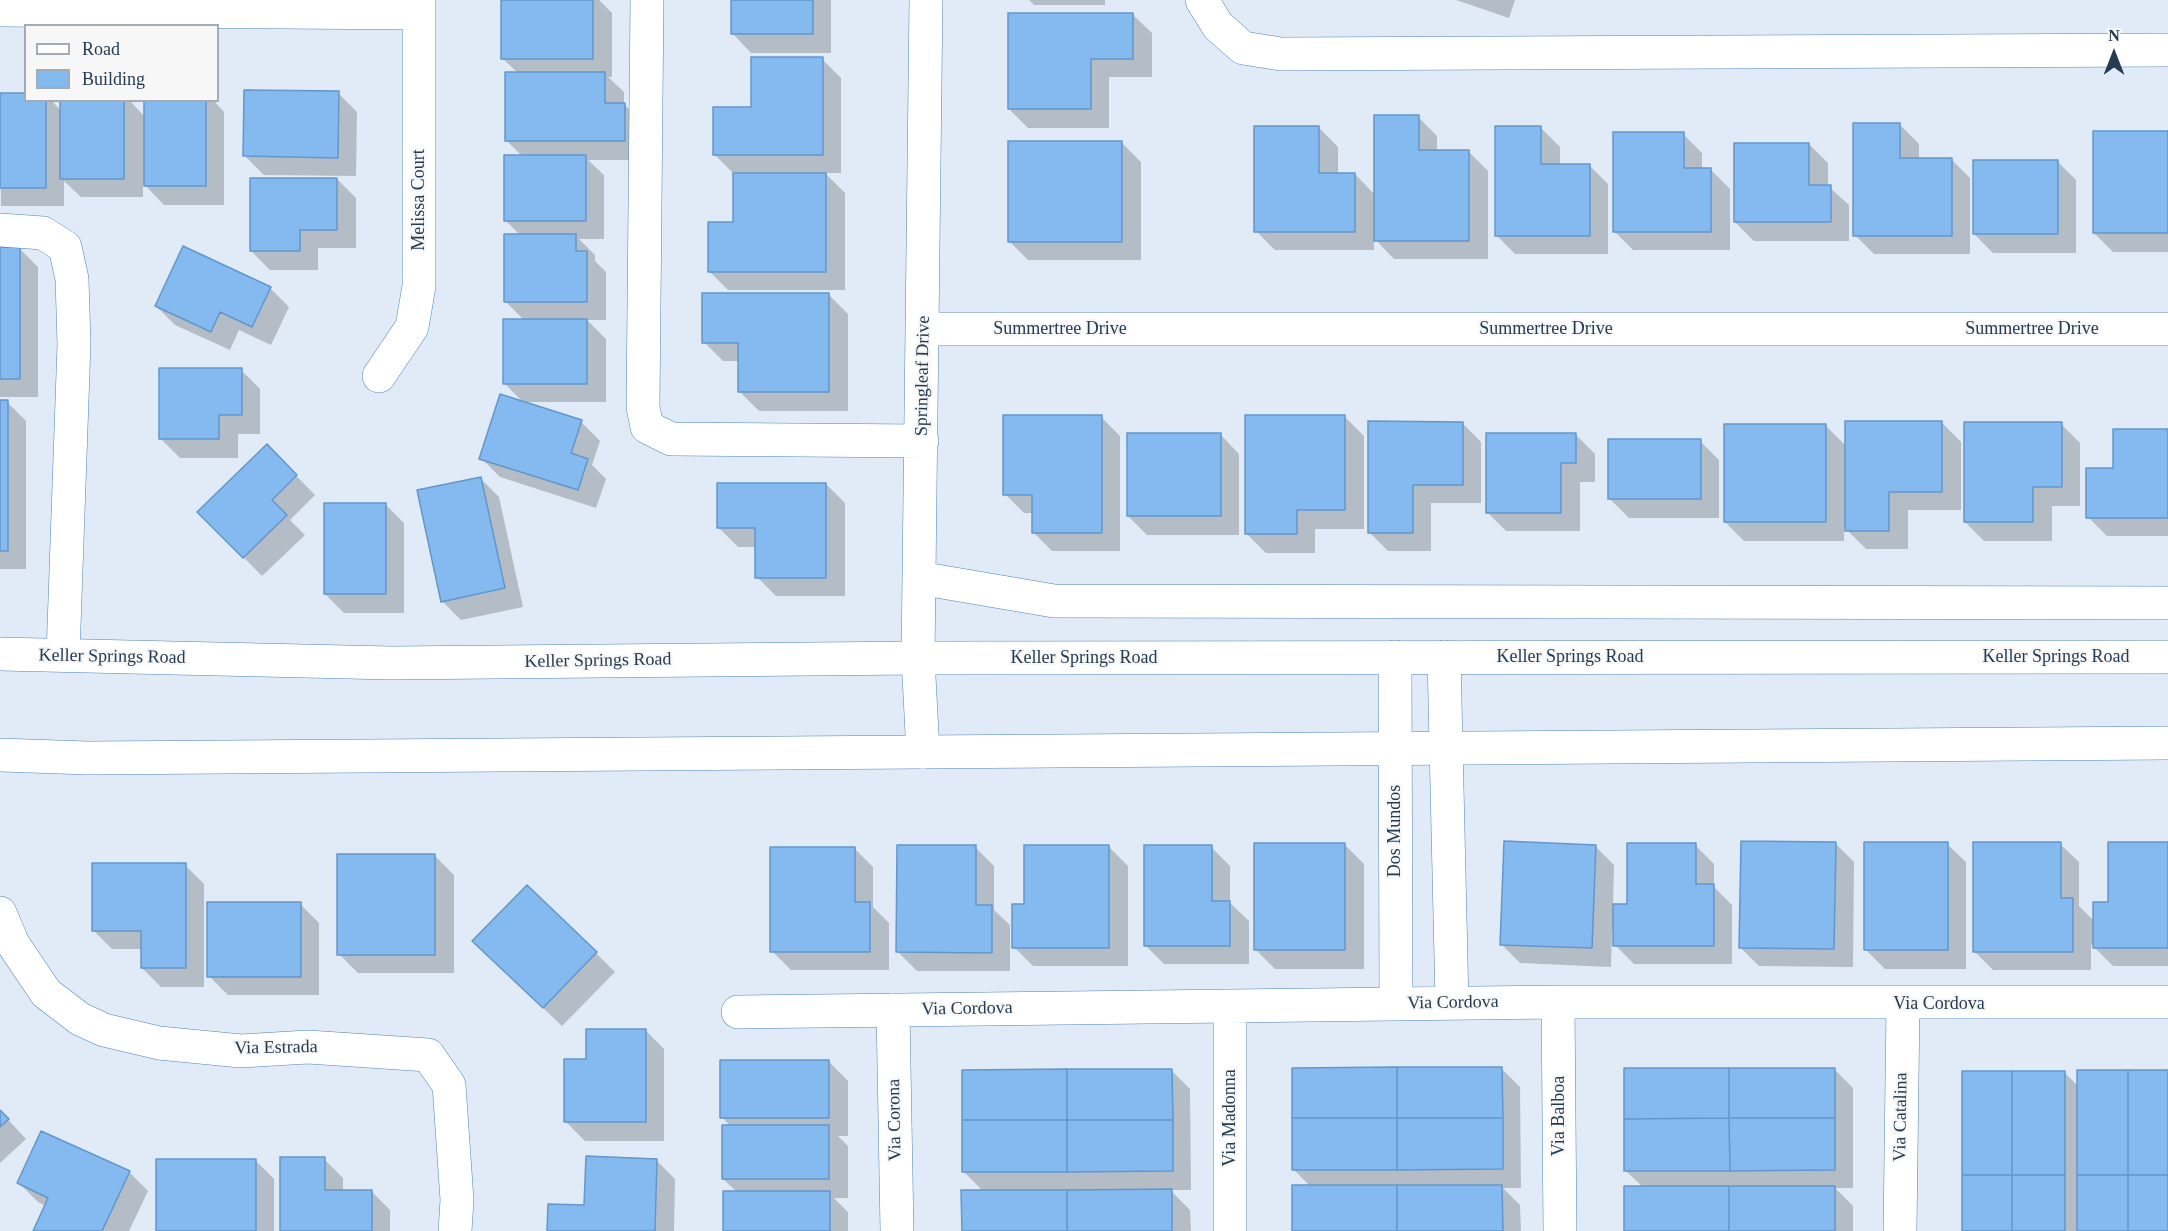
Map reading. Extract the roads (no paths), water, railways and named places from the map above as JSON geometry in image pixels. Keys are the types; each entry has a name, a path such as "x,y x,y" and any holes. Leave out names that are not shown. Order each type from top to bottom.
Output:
{"street":[{"path":"647,0 643,407 647,426 671,439 922,441"},
{"name":"Springleaf Drive","path":"923,752 918,658 924,330 926,0"},
{"path":"1203,0 1218,26 1243,48 1281,54 2168,50"},
{"path":"0,10 419,7"},
{"name":"Melissa Court","path":"378,376 412,327 419,286 419,7"},
{"path":"0,230 44,233 66,247 72,279 74,344 63,655"},
{"name":"Summertree Drive","path":"924,330 2168,329"},
{"path":"919,578 1054,601 2168,603"},
{"name":"Keller Springs Road","path":"0,654 391,663 918,658 2168,657"},
{"name":"Dos Mundos","path":"1395,657 1396,1004"},
{"path":"1444,657 1452,1003"},
{"path":"0,755 100,758 2168,743"},
{"name":"Via Estrada","path":"0,913 13,944 46,993 80,1019 104,1030 159,1043 242,1051 308,1047 399,1051 428,1055 449,1085 458,1200 455,1231"},
{"name":"Via Cordova","path":"738,1012 1558,1002 1903,1004 2168,1002"},
{"name":"Via Balboa","path":"1558,1002 1560,1231"},
{"name":"Via Catalina","path":"1900,1231 1903,1004"},
{"name":"Via Madonna","path":"1230,1006 1230,1231"},
{"name":"Via Corona","path":"893,1010 897,1231"}]}
